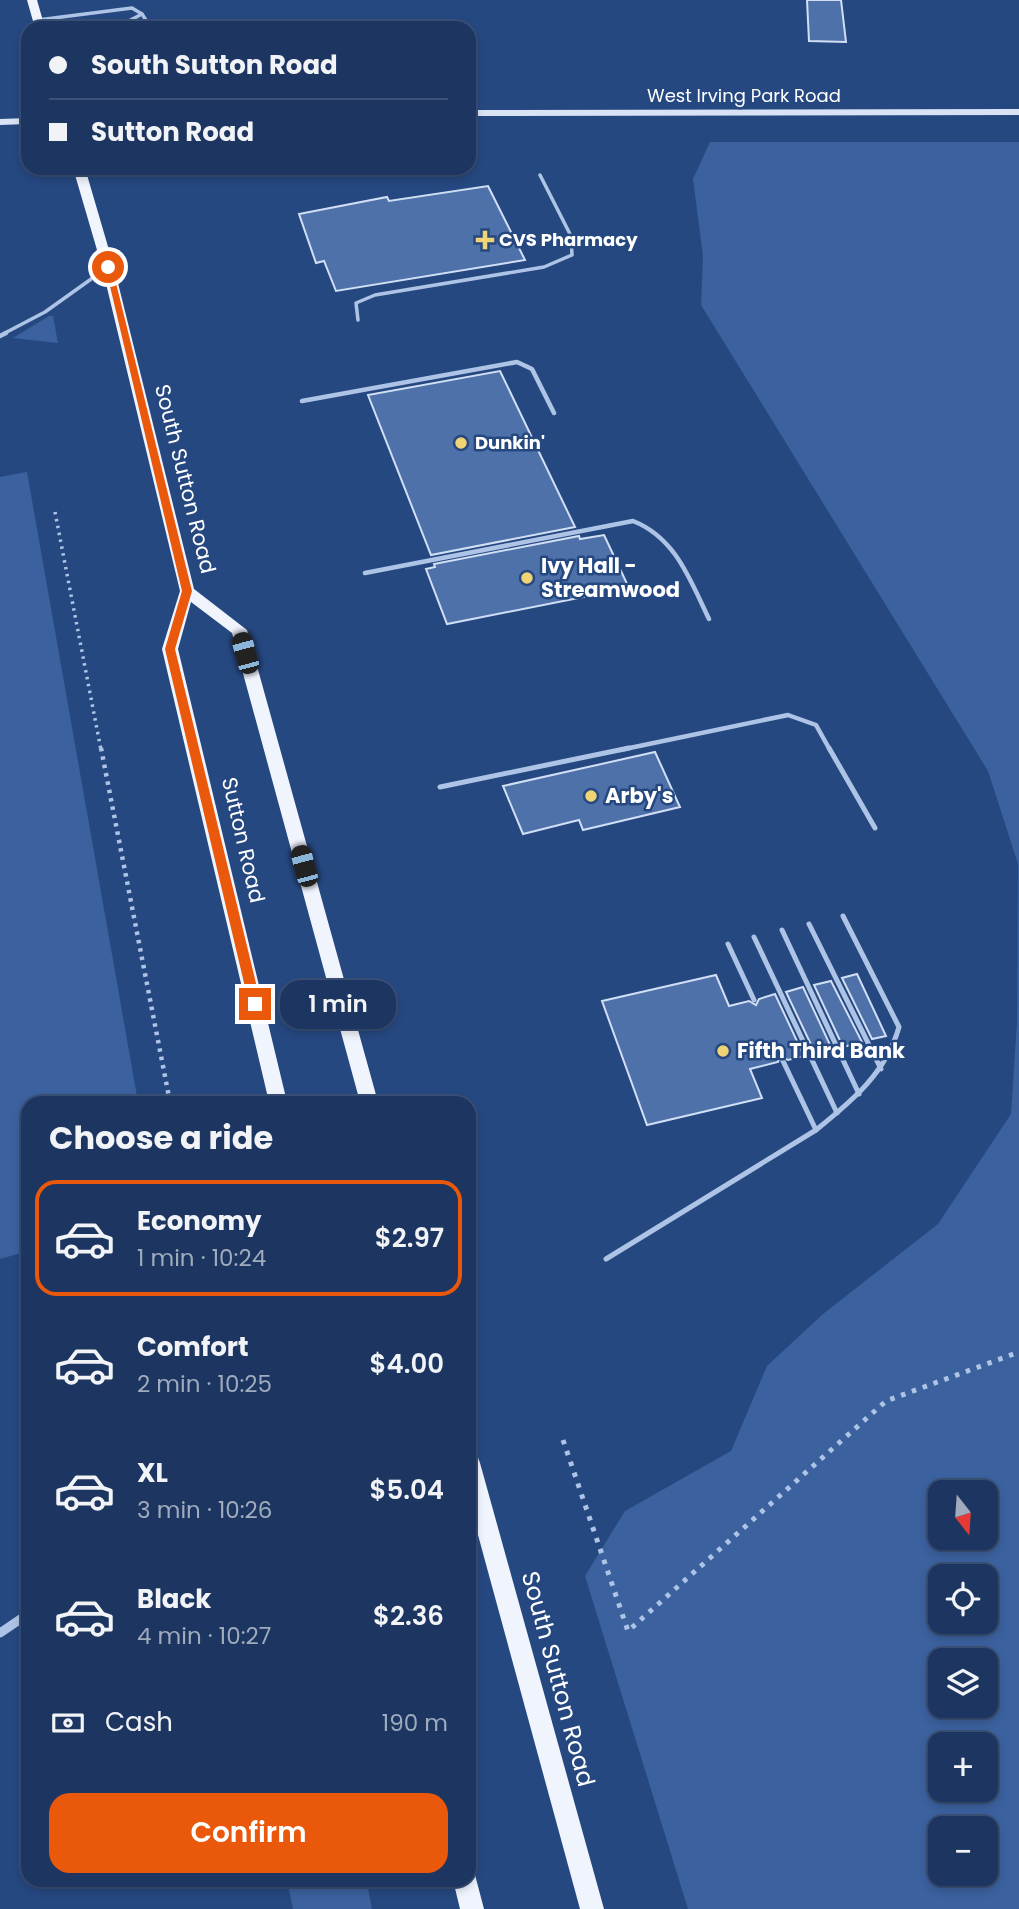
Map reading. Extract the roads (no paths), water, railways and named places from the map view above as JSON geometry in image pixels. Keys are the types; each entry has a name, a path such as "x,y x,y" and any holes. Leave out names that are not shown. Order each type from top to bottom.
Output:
{"main road":[{"path":"32,0 38,21"},
{"name":"West Irving Park Road","path":"476,113 1019,112"},
{"path":"0,122 21,121"},
{"name":"South Sutton Road","path":"81,175 108,267 187,591 239,630 367,1096"},
{"name":"Sutton Road","path":"187,591 170,649 277,1096"},
{"name":"South Sutton Road","path":"476,1493 592,1909"},
{"path":"467,1887 472,1909"}],"street":[{"path":"0,1633 21,1619"}],"lane":[{"path":"56,21 132,8 142,14 146,21"},
{"path":"129,21 142,14"},
{"path":"358,320 356,303 375,295 544,267 572,255 571,236 540,174"},
{"path":"0,336 45,312 108,267"},
{"path":"302,401 517,362 532,369 554,413"},
{"path":"365,573 633,521 651,526 666,538 709,619"},
{"path":"439,787 713,728 788,715 816,725 875,828"},
{"path":"606,1259 816,1130 859,1094 881,1069 896,1047 899,1027 843,916"},
{"path":"809,924 881,1069"},
{"path":"782,930 859,1094"},
{"path":"754,937 837,1113"},
{"path":"728,944 754,1000"},
{"path":"783,1061 816,1130"}],"place":[{"name":"CVS Pharmacy","path":"485,240"},
{"name":"Dunkin'","path":"461,443"},
{"name":"Ivy Hall - Streamwood","path":"527,578"},
{"name":"Arby's","path":"591,796"},
{"name":"Fifth Third Bank","path":"723,1051"}]}
